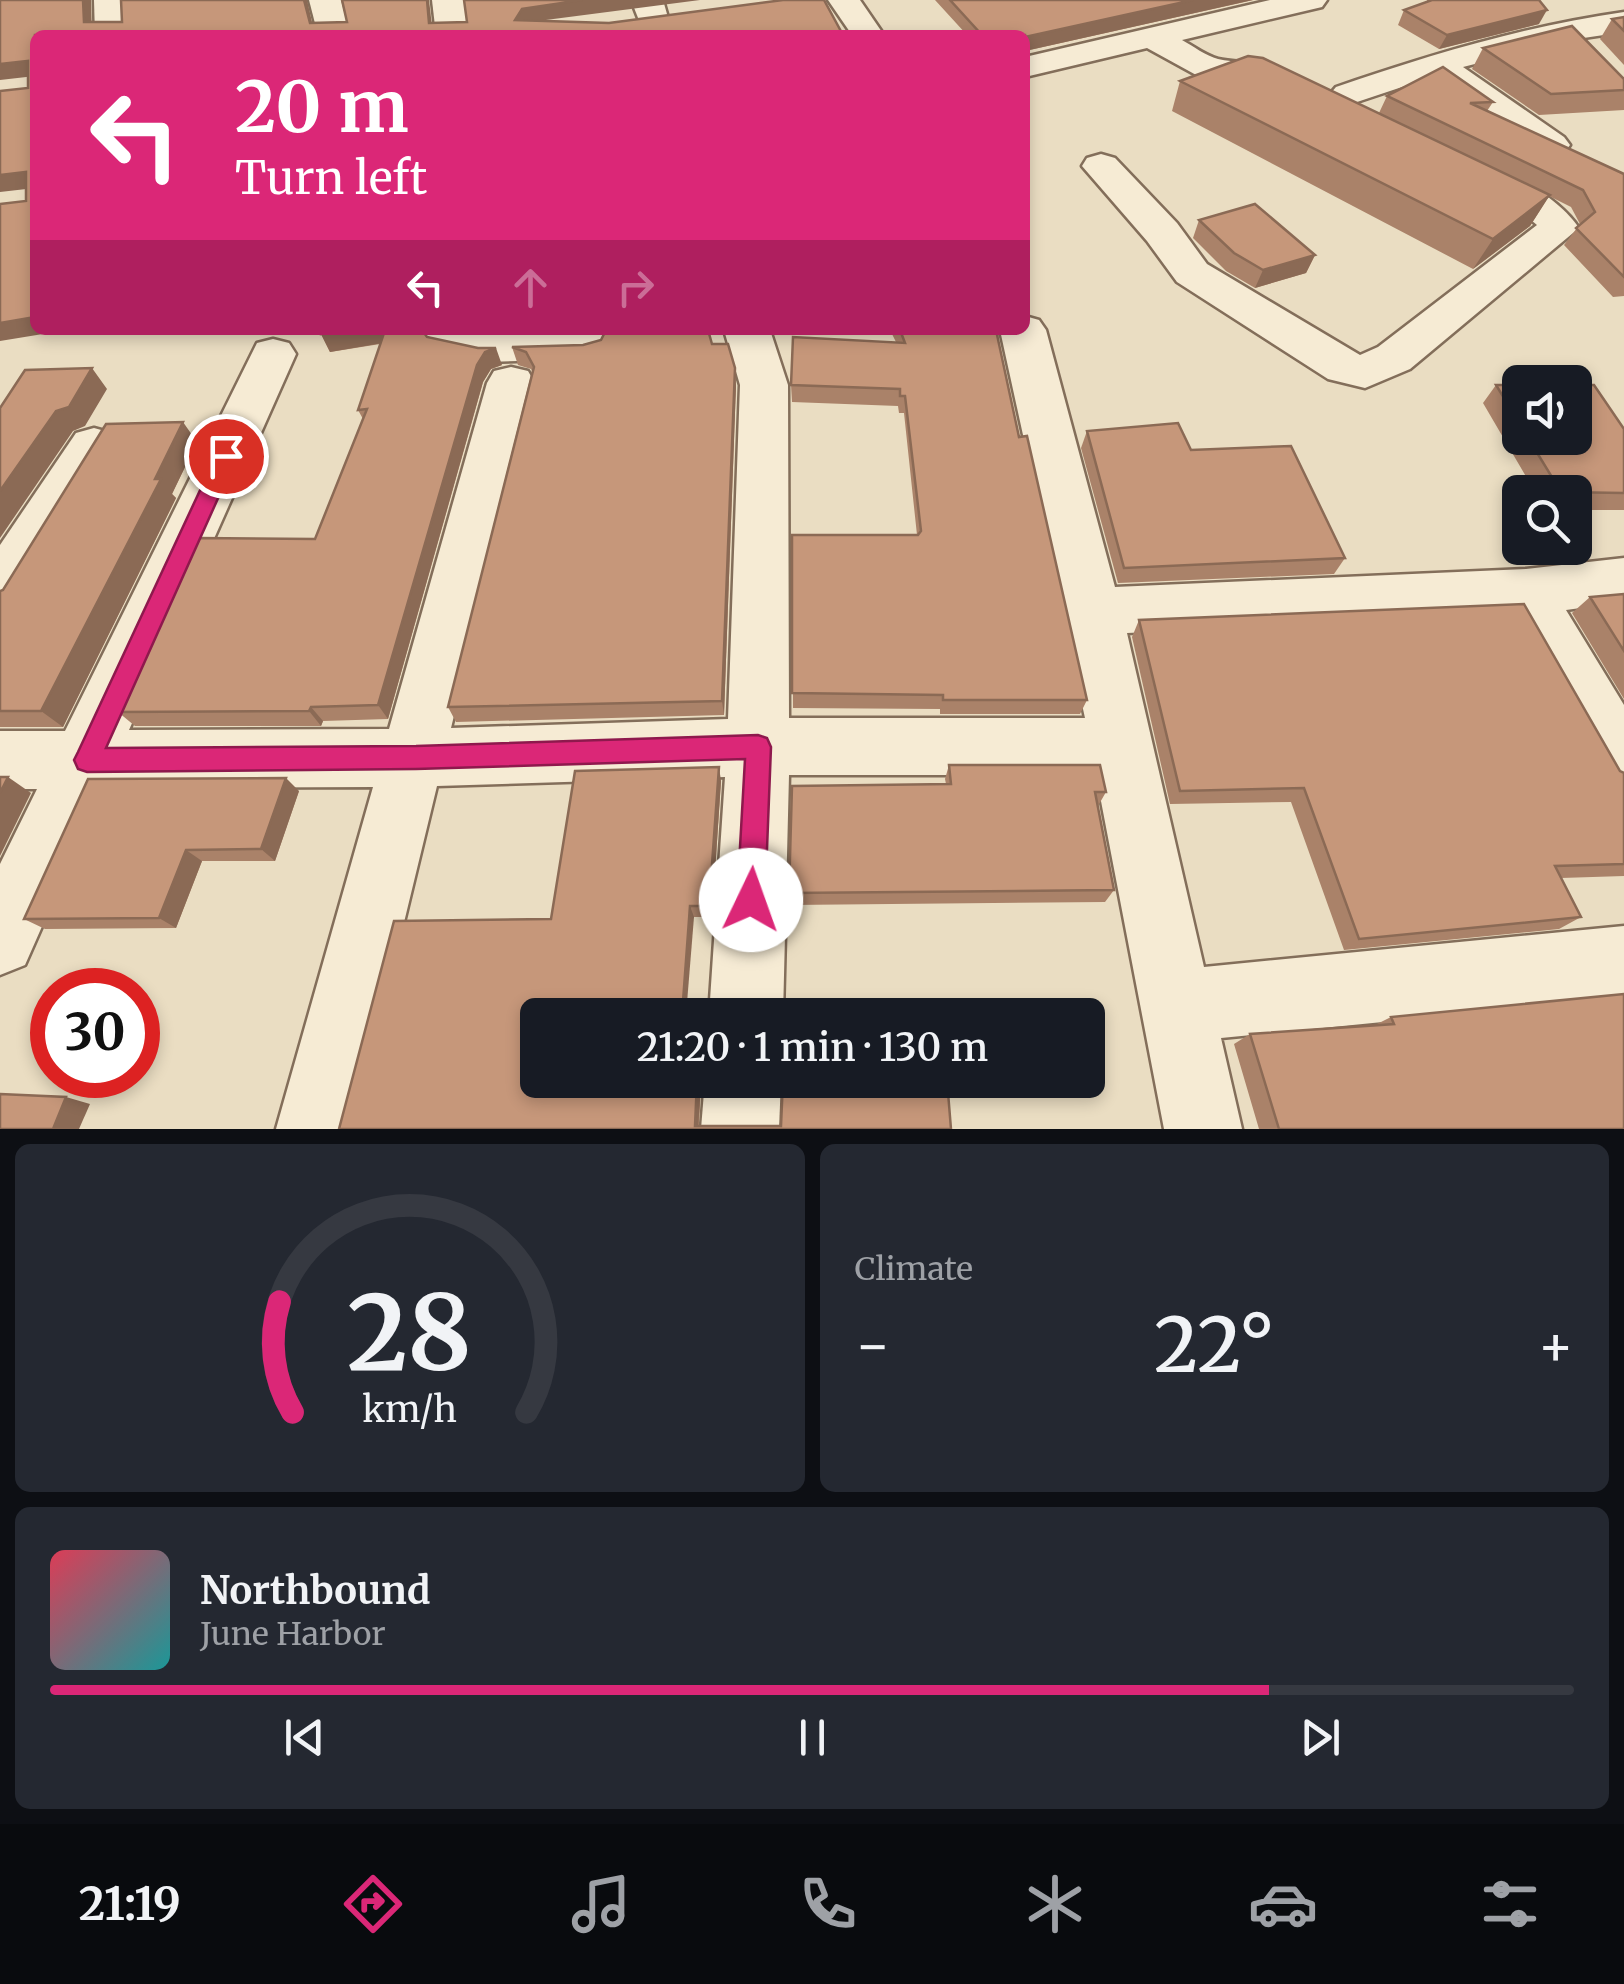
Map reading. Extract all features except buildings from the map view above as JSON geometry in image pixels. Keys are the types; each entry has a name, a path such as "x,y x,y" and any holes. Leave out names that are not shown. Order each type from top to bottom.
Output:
{"street":[{"path":"110,0 112,30"},
{"path":"325,0 333,30"},
{"path":"448,0 451,30"},
{"path":"844,0 865,30"},
{"path":"1030,66 1311,0"},
{"path":"1538,0 1580,42"},
{"path":"614,26 650,11 690,16"},
{"path":"1154,38 1210,69 1262,75 1356,109 1436,64 1580,42 1624,22"},
{"path":"1113,47 1170,86"},
{"path":"1436,64 1551,146"},
{"path":"1102,166 1162,232 1192,273 1345,368 1365,372 1394,358 1559,228 1555,219 1536,207 1433,158"},
{"path":"448,335 450,340 485,347 586,344"},
{"path":"747,998 758,747 764,386 749,335"},
{"path":"1024,335 1092,611 1204,1129"},
{"path":"0,940 273,354"},
{"path":"316,1129 511,383"},
{"path":"0,590 94,446"},
{"path":"1092,611 1526,592 1624,580"},
{"path":"1526,592 1624,762"},
{"path":"0,760 416,758 758,747 1120,746"},
{"path":"1178,1006 1624,962"},
{"path":"740,1129 742,1098"}],"route":[{"path":"226,456 87,760 416,758 758,747 751,900"}]}
